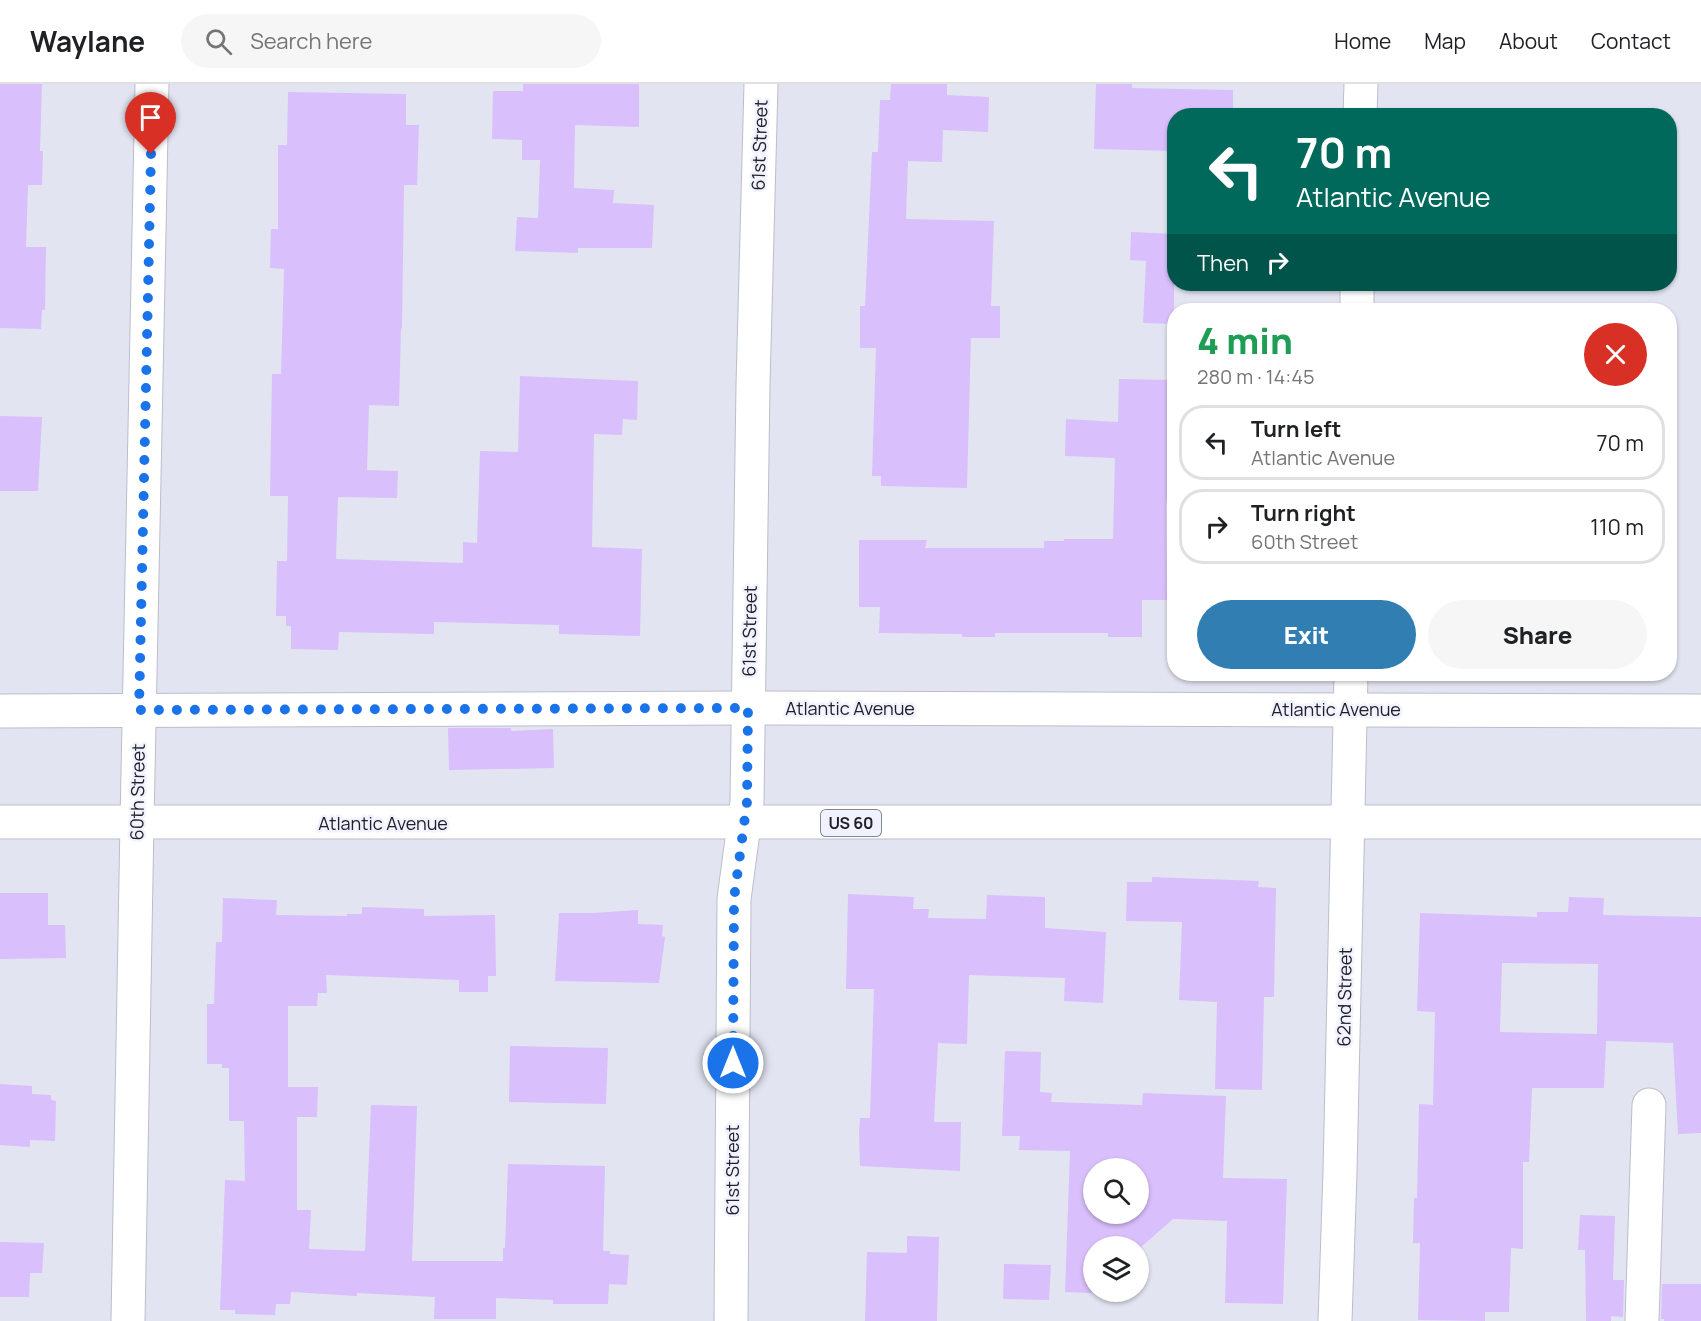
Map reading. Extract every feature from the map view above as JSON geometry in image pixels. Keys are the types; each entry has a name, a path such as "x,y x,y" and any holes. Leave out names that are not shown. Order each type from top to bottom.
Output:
{"main road":[{"name":"60th Street","path":"128,1321 152,84"},
{"name":"61st Street","path":"731,1321 734,899 747,802 753,385 761,84"},
{"path":"1360,108 1361,84"},
{"name":"62nd Street","path":"1335,1321 1351,681"},
{"name":"Atlantic Avenue","path":"0,711 748,708 1701,711"},
{"name":"Atlantic Avenue","path":"0,822 1701,822"},
{"path":"1642,1321 1649,1105"}],"building":[{"path":"0,84 42,84 40,151 43,151 42,185 28,185 26,247 46,247 45,310 42,310 41,329 0,328"},
{"path":"523,84 639,84 639,127 575,125 574,188 614,190 613,203 654,205 652,248 578,248 578,253 515,251 517,217 538,218 540,160 522,160 522,140 492,139 493,91 523,91"},
{"path":"891,84 947,84 947,95 989,97 988,132 943,130 942,162 908,161 906,219 994,221 991,306 1000,306 1000,338 971,338 967,488 881,486 881,476 872,476 876,348 860,348 860,306 865,306 872,152 878,152 880,100 890,100"},
{"path":"1096,84 1132,84 1132,88 1233,90 1233,108 1167,108 1167,151 1094,149"},
{"path":"288,92 406,94 406,125 419,125 417,185 404,185 399,406 369,405 367,470 398,471 397,498 338,497 336,559 463,563 463,542 477,543 480,451 518,452 520,376 638,381 637,420 623,419 622,435 594,434 592,547 642,549 640,636 559,634 559,625 434,622 434,634 339,632 338,650 291,649 291,626 286,626 286,616 276,616 277,561 287,561 288,496 270,496 272,374 281,374 284,269 270,268 271,229 278,229 278,145 287,145"},
{"path":"1131,232 1167,234 1167,291 1174,291 1174,303 1167,303 1167,324 1143,323 1146,261 1130,260"},
{"path":"1119,379 1167,380 1167,600 1142,600 1142,637 1108,637 1108,633 995,633 995,637 962,637 962,634 879,633 880,607 859,607 859,540 927,540 925,548 1044,548 1044,541 1113,539 1115,458 1065,456 1066,419 1118,422"},
{"path":"0,416 42,417 38,491 0,491"},
{"path":"448,728 511,728 511,731 553,729 554,768 449,770"},
{"path":"1152,877 1259,881 1258,887 1276,888 1274,997 1264,997 1262,1090 1215,1089 1217,1002 1179,1000 1182,922 1126,921 1127,882 1152,882"},
{"path":"0,893 48,893 48,925 65,925 66,958 0,959"},
{"path":"848,894 914,897 913,909 929,909 928,918 986,919 987,895 1045,897 1045,928 1106,932 1103,1003 1064,1001 1065,978 969,975 967,1044 938,1043 934,1122 961,1122 960,1171 860,1166 860,1118 870,1118 874,989 846,989"},
{"path":"1569,897 1604,898 1603,915 1701,917 1701,1133 1678,1134 1673,1043 1606,1041 1604,1088 1532,1088 1529,1162 1523,1162 1523,1249 1511,1248 1509,1312 1485,1312 1485,1321 1418,1320 1420,1243 1413,1243 1414,1198 1417,1198 1419,1104 1433,1105 1435,1012 1417,1011 1420,913 1537,917 1537,912 1568,912","holes":["1502,963 1598,964 1597,1034 1500,1032"]},
{"path":"223,898 277,900 276,915 347,916 347,914 362,914 362,907 424,909 424,916 495,915 496,976 488,976 488,992 459,992 459,980 326,975 327,993 318,993 317,1006 288,1006 288,1087 318,1087 317,1117 297,1117 297,1210 311,1210 309,1249 365,1251 371,1105 417,1106 412,1261 503,1261 508,1164 605,1166 603,1251 610,1251 610,1254 629,1255 627,1285 609,1284 608,1304 553,1304 553,1300 496,1298 496,1319 434,1319 435,1297 291,1292 290,1304 276,1304 275,1315 235,1314 235,1310 220,1310 225,1180 245,1181 244,1121 229,1121 229,1068 222,1068 222,1064 207,1064 207,1004 214,1004 216,942 222,942"},
{"path":"638,910 638,924 663,925 662,936 665,937 659,983 555,981 559,913"},
{"path":"510,1046 608,1048 606,1104 509,1102"},
{"path":"1005,1051 1041,1052 1040,1092 1052,1093 1051,1102 1142,1105 1143,1093 1226,1096 1223,1178 1287,1179 1283,1304 1225,1303 1227,1221 1173,1219 1149,1240 1149,1236 1083,1236 1083,1293 1065,1292 1070,1151 1019,1150 1020,1136 1002,1136"},
{"path":"0,1084 32,1086 32,1094 51,1095 51,1100 56,1101 55,1141 30,1140 30,1147 0,1145"},
{"path":"1580,1215 1615,1216 1613,1280 1624,1280 1623,1317 1611,1316 1611,1321 1586,1321 1585,1250 1578,1250"},
{"path":"907,1236 939,1237 937,1321 865,1321 867,1252 907,1253"},
{"path":"0,1242 44,1243 42,1273 30,1273 29,1297 0,1297"},
{"path":"1004,1264 1051,1265 1049,1300 1003,1299"},
{"path":"1662,1284 1701,1284 1701,1321 1664,1321 1661,1319"}],"route":[{"path":"151,154 139,710 748,708 747,802 734,899 733,1063"}]}
